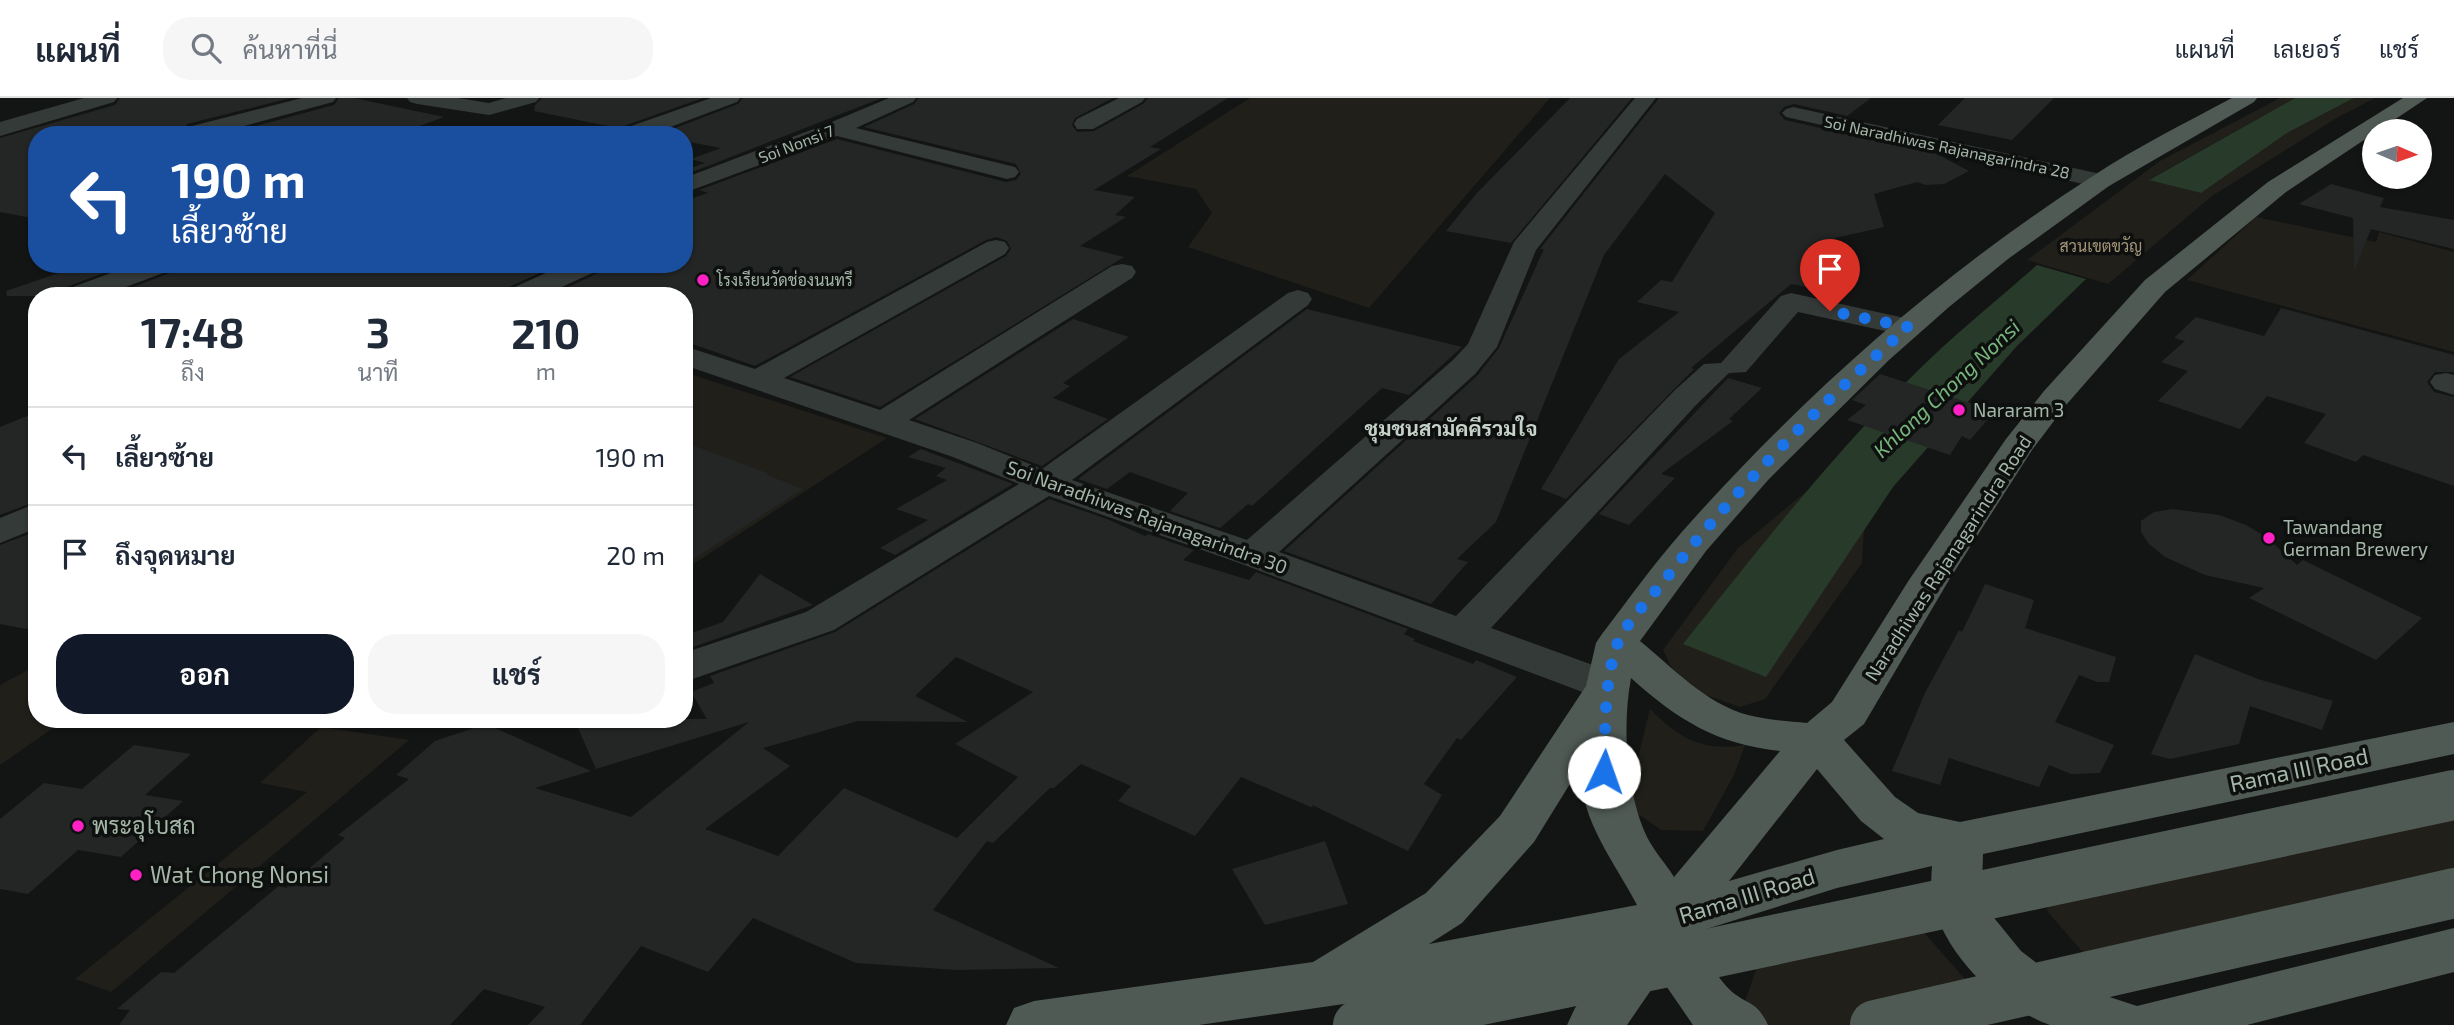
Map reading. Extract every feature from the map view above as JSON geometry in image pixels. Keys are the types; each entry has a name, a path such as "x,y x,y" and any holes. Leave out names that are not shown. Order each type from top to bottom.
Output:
{"main road":[{"path":"1325,982 1444,908 1517,829 1613,664 1693,543 1811,417 1908,327 1999,253 2150,150 2248,98"},
{"name":"Naradhiwas Rajanagarindra Road","path":"1595,1025 1671,919 1761,803 1817,739 1848,713 1929,580 2018,446 2055,398 2155,286 2277,187 2417,98"},
{"path":"1613,664 1730,726 1775,736 1817,739 1878,809 1904,828 1959,841 1957,896 1962,915 1979,941 2008,971 2040,996 2122,1025"},
{"path":"1613,664 1604,772 1613,813 1628,848 1671,919 1684,972 1711,1007 1740,1025"},
{"name":"Rama III Road","path":"1035,1025 1385,975 1671,919 1837,869 2454,738"},
{"name":"Rama III Road","path":"1358,1025 1743,947 2454,794"},
{"path":"1875,1025 2454,892"},
{"path":"2152,1025 2454,950"}],"street":[{"path":"0,110 40,98"},
{"path":"0,129 107,98"},
{"path":"219,126 326,98"},
{"path":"417,98 481,109 498,108 529,98"},
{"path":"653,126 730,98"},
{"name":"Soi Nonsi 7","path":"693,183 835,129 906,98"},
{"path":"1085,124 1135,98"},
{"path":"1252,555 1464,367 1482,347 1523,248 1646,98"},
{"name":"Soi Naradhiwas Rajanagarindra 28","path":"1793,113 2101,181"},
{"path":"835,129 1007,172"},
{"path":"758,380 996,248"},
{"path":"881,423 1122,272"},
{"path":"99,287 137,273"},
{"path":"538,287 569,273"},
{"path":"693,664 820,621 1046,484 1298,299"},
{"path":"1464,632 1686,397 1725,368 1791,302 1908,327"},
{"name":"Soi Naradhiwas Rajanagarindra 30","path":"693,358 965,450 1046,484 1464,632 1613,664"},
{"path":"0,532 28,518"}],"green space":[{"path":"1250,98 1550,98 1369,308 1188,247 1212,213 1196,189 1127,176"},
{"name":"สวนเขตขวัญ","path":"2280,98 2295,98 2150,179 2201,193 2287,133 2354,98 2375,98 2335,119 2212,196 2108,284 2027,260 2160,161"},
{"path":"2256,217 2376,242 2379,232 2454,252 2454,352 2187,280"},
{"path":"693,375 887,438 693,564"},
{"path":"1808,490 1864,528 1862,563 1765,699 1740,707 1689,689 1670,665 1663,650 1738,548"},
{"path":"28,670 28,728 53,728 0,765 0,685"},
{"path":"1650,709 1671,728 1692,740 1716,746 1745,745 1734,775 1703,831 1661,830 1633,810 1633,778"},
{"path":"320,728 409,740 111,992 75,979 307,792 260,783"},
{"path":"2454,798 2454,900 2106,979 2047,911 2051,883"},
{"path":"1906,912 1986,1003 1905,1025 1748,1025 1743,1007 1763,950"}],"water":[{"path":"2295,98 2354,98 2287,133 2201,193 2149,180"},
{"name":"Khlong Chong Nonsi","path":"2037,265 2086,279 2017,346 1893,487 1766,677 1683,644 1742,569 1866,424 1933,356"}],"building":[{"path":"120,98 291,98 186,126 42,126 115,105"},
{"path":"339,98 354,98 444,117 420,126 256,126 334,105"},
{"path":"542,98 703,98 624,126 608,126 534,111 535,105"},
{"path":"743,98 882,98 693,170 693,167 705,163 693,158 721,148 693,143 693,126 681,126 738,104"},
{"path":"919,98 1113,98 1075,118 1072,125 1077,132 1094,131 1143,104 1148,98 1228,98 1150,147 1161,149 1094,190 1135,197 1115,215 1126,217 1080,246 1124,257 880,407 790,377 1006,256 1011,249 1007,241 997,237 986,240 755,366 693,344 693,287 568,287 598,273 693,273 693,198 708,193 699,190 837,139 1006,182 1016,180 1021,174 1016,164 864,127 914,104"},
{"path":"1570,98 1632,98 1511,243 1446,231 1476,194"},
{"path":"1659,98 1871,98 1847,116 1794,104 1784,107 1779,113 1785,120 1937,154 1969,171 1944,184 1926,185 1917,182 1874,194 1884,227 1835,238 1813,288 1791,284 1691,368 1694,369 1566,499 1541,489 1619,359 1679,312 1637,302 1661,280 1672,282 1715,213 1665,174 1604,255 1496,522 1457,559 1468,562 1431,604 1284,551 1477,376 1499,348 1544,249 1540,249"},
{"path":"1965,98 2054,98 2012,140 1938,125"},
{"path":"28,130 28,217 0,212 0,138"},
{"path":"2331,184 2384,198 2380,207 2454,220 2454,249 2371,229 2354,272 2353,218 2299,204"},
{"path":"59,273 103,273 67,287 28,287 28,296 7,296 6,291"},
{"path":"169,273 540,273 509,287 133,287"},
{"path":"2281,308 2454,355 2454,372 2435,372 2427,382 2434,392 2454,397 2454,486 2363,455 2356,462 2304,443 2326,414 2267,396 2240,429 2158,401 2188,371 2161,362 2185,341 2174,338 2196,317 2264,336"},
{"path":"1307,309 1462,347 1409,395 1382,388 1252,506 1248,504 1220,528 1170,511 1188,493 1130,472 1107,489 1078,479"},
{"path":"1073,319 1129,337 1063,383 1070,386 1053,398 1108,419 1042,466 915,419"},
{"name":"Nararam 3","path":"1880,374 1995,411 1970,440 1962,436 1950,455 1847,420 1866,405 1852,400"},
{"path":"1728,378 1762,388 1729,419 1733,421 1661,474 1675,478 1629,525 1599,514"},
{"path":"28,416 28,504 0,515 0,427"},
{"path":"693,445 803,489 693,559"},
{"path":"921,449 1013,484 895,555 880,548 928,520 896,509 947,480 936,476 946,468 908,457"},
{"path":"1049,499 1107,519 1145,536 1148,534 1194,550 1183,560 1249,580 1256,572 1408,629 1404,634 1415,639 1413,641 1473,664 1476,660 1517,677 1461,740 1457,738 1424,784 1442,795 1408,851 1312,805 1313,808 1241,777 1195,836 1118,801 1131,786 1081,764 1054,788 1050,788 993,843 987,841 933,910 1059,968 957,970 856,963 753,918 708,972 641,946 580,1025 528,1025 545,1007 484,989 450,1025 119,1025 130,1010 117,1009 161,972 174,973 280,885 286,888 345,838 338,835 409,779 396,775 435,741 474,728 495,728 591,771 535,788 631,817 749,722 596,769 578,728 693,728 693,719 707,719 693,691 714,683 710,676 835,632","holes":["956,657 1033,692 955,744 1018,777 957,838 844,788 778,856 705,829 790,766 763,748 858,721 968,722 915,696"]},
{"path":"2172,509 2219,515 2246,525 2266,537 2297,565 2303,560 2422,618 2376,660 2249,598 2264,588 2205,575 2165,557 2149,544 2141,532 2141,521 2154,512"},
{"path":"28,534 28,629 0,624 0,545"},
{"path":"760,574 813,605 693,647 693,633 723,622"},
{"path":"1985,584 2034,600 2025,628 2116,657 2109,682 2097,682 2079,675 2055,722 2114,745 2100,773 2071,774 2049,765 2039,787 1949,758 1940,785 1892,771 1925,693 1959,630 1962,632"},
{"path":"2195,654 2258,679 2333,701 2322,730 2250,706 2239,744 2170,759 2151,754"},
{"name":"พระอุโบสถ","path":"134,745 191,754 145,795 183,801 121,857 78,850 28,894 0,889 0,819 44,783 82,789"},
{"path":"1325,841 1348,904 1265,925 1232,869"}],"place":[{"name":"โรงเรียนวัดช่องนนทรี","path":"703,280"},
{"name":"Nararam 3","path":"1959,410"},
{"name":"Tawandang German Brewery","path":"2269,538"},
{"name":"พระอุโบสถ","path":"78,826"},
{"name":"Wat Chong Nonsi","path":"136,875"}],"district":[{"name":"ชุมชนสามัคคีรวมใจ","path":"1451,429"}],"route":[{"path":"1604,772 1608,686 1617,643 1693,543 1757,472 1811,417 1908,327 1830,311"}]}
